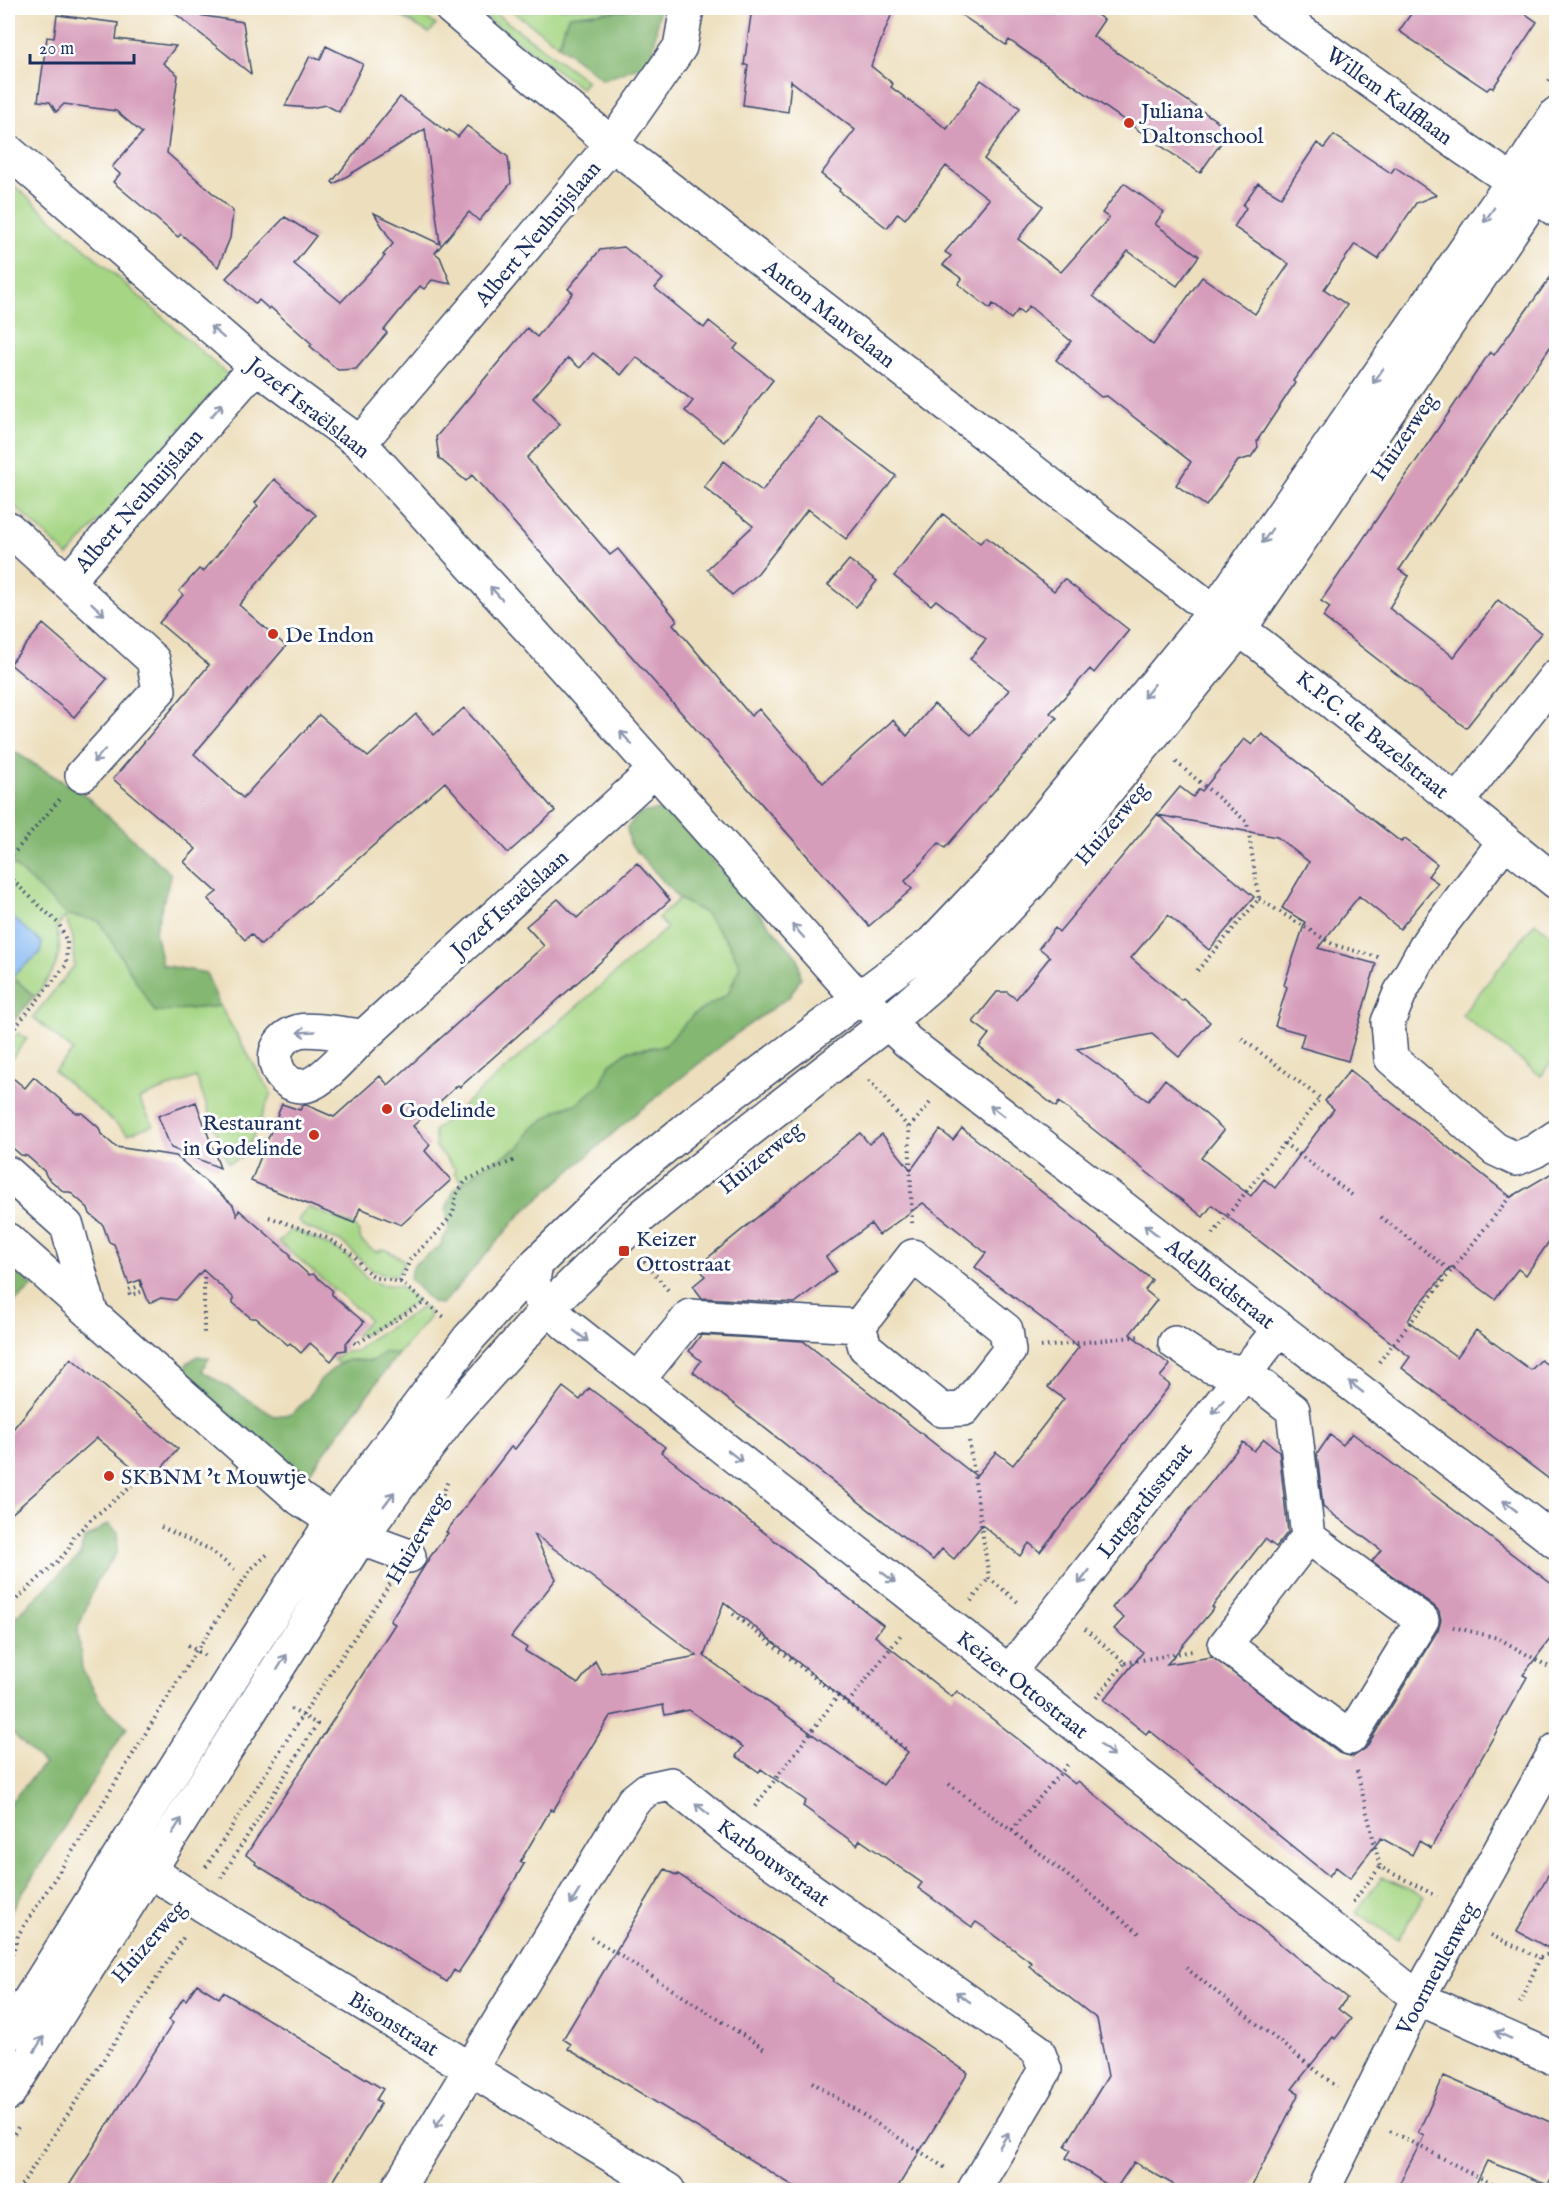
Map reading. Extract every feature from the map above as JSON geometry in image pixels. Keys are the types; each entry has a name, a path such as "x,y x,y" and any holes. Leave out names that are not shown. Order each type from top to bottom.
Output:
{"street":[{"name":"Anton Mauvelaan","path":"452,8 612,144 1227,621"},
{"name":"Albert Neuhuijslaan","path":"360,443 612,144 680,47 687,8"},
{"name":"Willem Kalfflaan","path":"1268,8 1465,149 1535,196"},
{"name":"Huizerweg","path":"1535,196 1557,114"},
{"name":"Jozef Israëlslaan","path":"8,151 256,366 360,443 846,984 887,1023"},
{"name":"Huizerweg","path":"8,2034 136,1861 360,1538 452,1415 549,1307 642,1216 887,1023 955,964 1031,883 1227,621 1557,166"},
{"name":"Albert Neuhuijslaan","path":"68,580 256,366"},
{"path":"8,528 68,580 153,660 159,690 74,783"},
{"name":"Huizerweg","path":"8,2094 136,1861 234,1674 333,1520 469,1338 537,1263 612,1190 694,1122 932,943 1006,865 1227,621"},
{"name":"K.P.C. de Bazelstraat","path":"1227,621 1262,646 1504,842 1557,882"},
{"path":"1457,802 1557,676"},
{"name":"Jozef Israëlslaan","path":"364,1036 655,771"},
{"path":"1504,842 1428,942 1414,968 1388,1022 1391,1058 1496,1149 1516,1159 1535,1151 1557,1137"},
{"name":"Adelheidstraat","path":"887,1023 953,1077 1557,1542"},
{"path":"8,1173 67,1226 91,1313"},
{"path":"8,1240 300,1499 360,1538 409,1556"},
{"path":"913,1256 1006,1330 1010,1351 964,1410 942,1410 866,1347 859,1326 913,1256"},
{"name":"Keizer Ottostraat","path":"537,1263 532,1275 533,1287 538,1297 567,1325 1009,1672 1418,1998 1557,2059"},
{"path":"638,1380 690,1316 859,1326"},
{"name":"Lutgardisstraat","path":"1009,1672 1280,1328"},
{"path":"1175,1343 1210,1366 1245,1373 1293,1410 1308,1537 1225,1645 1350,1738 1422,1620 1308,1537"},
{"name":"Voormeulenweg","path":"1323,2190 1418,1998 1557,1750"},
{"name":"Karbouwstraat","path":"397,2190 633,1801 648,1789 671,1784 734,1835 1038,2050 1045,2070 975,2189"},
{"name":"Bisonstraat","path":"136,1861 470,2070 668,2190"}],"path":[{"path":"1168,756 1247,822 1259,899 1334,945 1414,968"},
{"path":"8,860 74,783"},
{"path":"8,876 59,924 67,942 66,965 8,1036"},
{"path":"1196,972 1259,899"},
{"path":"1192,1261 1320,1098 1240,1037"},
{"path":"865,1075 909,1128 913,1256"},
{"path":"909,1128 953,1077"},
{"path":"1284,1143 1352,1195"},
{"path":"1358,1389 1513,1192 1516,1159"},
{"path":"400,1282 411,1258 453,1214 456,1195 466,1180 515,1160"},
{"path":"269,1217 335,1243 355,1257 364,1269 376,1278 400,1282 469,1338"},
{"path":"1381,1217 1451,1271"},
{"path":"640,1256 690,1316"},
{"path":"204,1276 204,1335"},
{"path":"141,1292 130,1295 128,1290 142,1286"},
{"path":"349,1339 356,1344 425,1302"},
{"path":"1010,1351 1160,1334 1175,1343"},
{"path":"964,1410 989,1578 1125,1662 1225,1645"},
{"name":"Huizerweg","path":"140,1949 163,1930 188,1895 302,1716 409,1556 439,1506 449,1479"},
{"path":"8,1607 58,1561 68,1550 74,1537 89,1521 132,1486"},
{"path":"161,1527 207,1548 238,1572"},
{"path":"848,1702 924,1605"},
{"path":"733,1614 908,1751"},
{"path":"1422,1620 1498,1638 1557,1671"},
{"path":"1012,1831 1082,1731 1125,1662"},
{"path":"734,1835 838,1696"},
{"path":"1350,1738 1380,1867 1540,1958"},
{"path":"949,1784 1012,1831 1139,1933"},
{"path":"1332,1929 1380,1867"},
{"path":"562,1918 766,2050"},
{"path":"1506,2037 1540,1958 1557,1952"},
{"path":"1186,1968 1362,2112 1494,2185"},
{"path":"812,2082 975,2189"},
{"path":"8,2144 19,2125"}],"green space":[{"path":"387,8 413,8 436,25 429,33"},
{"path":"473,8 488,8 587,81 581,88"},
{"path":"508,8 626,8 626,10 568,16 559,45"},
{"path":"626,8 659,8 652,62 603,80 559,45 568,16 626,10"},
{"path":"8,180 228,375 68,556 8,500"},
{"path":"8,748 86,796 99,921 155,1011 220,1006 271,1094 245,1156 228,1163 196,1077 139,1099 153,1125 128,1134 54,1071 73,1051 33,1017 74,966 73,938 65,917 56,928 59,948 56,965 35,997 8,972"},
{"path":"8,748 86,796 171,874 155,931 162,965 206,973 220,1006 155,1012 99,921 67,915 8,860"},
{"path":"659,810 675,817 798,958 801,978 790,996 740,1031 634,1115 520,1215 449,1297 441,1304 433,1303 410,1279 411,1270 417,1262 440,1246 449,1228 446,1209 454,1190 482,1168 521,1146 531,1129 558,1110 578,1103 601,1083 610,1064 630,1050 664,1046 693,1015 728,994 740,966 729,944 705,913 679,899 630,844 627,828 640,813"},
{"path":"679,899 705,913 729,944 740,966 728,994 693,1015 664,1046 629,1050 610,1064 601,1083 578,1103 558,1110 531,1129 521,1146 482,1168 463,1183 454,1173 456,1170 436,1147 434,1131 667,928 658,918"},
{"path":"1535,922 1556,939 1556,1056 1541,1076 1462,1015"},
{"path":"16,980 34,996 8,1028 8,989"},
{"path":"18,1033 27,1039 8,1063 8,1046"},
{"path":"308,1207 353,1225 359,1232 361,1241 376,1252 385,1249 405,1261 397,1275 384,1275 372,1270 343,1243 303,1226 298,1220"},
{"path":"290,1230 300,1232 338,1250 350,1258 367,1279 379,1284 399,1286 418,1301 365,1334 355,1336 369,1319 279,1242"},
{"path":"8,1265 33,1286 8,1308"},
{"path":"423,1307 428,1311 429,1318 398,1354 384,1353 372,1361 349,1360 339,1364 334,1360 341,1353 356,1351 370,1339"},
{"path":"384,1352 398,1354 306,1477 288,1469 197,1392 184,1373 187,1363 198,1356 209,1358 202,1371 274,1416 292,1414 309,1397 321,1379 339,1364 349,1360 372,1361"},
{"path":"108,1524 118,1532 117,1552 97,1581 78,1628 82,1669 102,1704 127,1727 8,1916 8,1805 44,1764 8,1729 8,1624 80,1555 84,1539"},
{"path":"1382,1877 1424,1896 1398,1940 1356,1912"}],"water":[{"path":"8,914 42,943 40,953 12,976 8,972"}],"building":[{"path":"752,8 894,8 871,66 893,84 891,87 947,129 981,80 1020,108 984,159 1043,206 1018,239 1061,272 1109,218 1102,213 1124,183 1164,212 1155,224 1199,256 1177,286 1128,251 1093,296 1153,345 1202,277 1255,314 1289,264 1234,227 1246,208 1243,205 1258,183 1281,197 1317,143 1324,148 1334,135 1391,173 1395,167 1436,195 1416,203 1378,259 1355,244 1324,289 1347,305 1293,381 1295,383 1257,441 1258,447 1251,457 1238,461 1206,506 1176,485 1191,462 1107,396 1101,397 1056,360 1071,341 1029,306 1023,314 1018,310 1011,319 993,304 990,309 958,284 962,279 943,265 951,256 945,252 989,199 946,166 905,219 898,213 887,228 821,174 855,130 791,81 788,112 743,105 748,65 744,65"},
{"path":"951,8 1087,8 1104,20 1093,36 1230,130 1200,173 1009,40 1006,45"},
{"path":"1415,8 1517,8 1537,22 1493,88 1490,87 1487,90 1399,31"},
{"path":"172,11 243,22 251,74"},
{"path":"57,15 118,23 116,39 176,46 163,63 178,75 167,153 233,211 230,238 218,267 181,234 178,237 113,182 120,174 112,167 142,133 116,111 64,104 56,112 50,102 38,101 47,37 54,38"},
{"path":"326,46 363,64 339,112 326,105 310,108 285,106 310,56 320,60"},
{"path":"400,97 447,132 449,130 458,137 467,126 508,157 511,183 479,221 469,212 435,253 440,257 451,284 432,280 424,289 420,286 384,330 387,333 356,369 338,370 270,307 269,309 259,300 256,304 226,278 285,217 316,236 294,264 341,302 385,256 383,255 393,244 374,213 440,244 425,129 334,184 332,182"},
{"path":"624,247 663,279 655,288 704,328 709,321 738,344 734,349 773,380 724,442 685,411 693,401 636,357 621,375 593,353 580,368 568,358 533,398 560,424 527,458 610,555 618,549 677,620 673,624 751,716 759,709 823,783 893,720 907,736 934,704 971,735 1009,690 970,659 986,639 936,600 931,605 894,576 943,514 980,543 986,537 1054,591 1064,579 1129,630 1094,673 1090,669 1050,713 1057,718 945,848 939,843 905,881 912,889 869,926 472,475 466,481 439,458 436,437 527,328 537,337 573,293 568,289 600,250"},
{"path":"1557,268 1557,337 1399,570 1409,576 1389,608 1454,657 1498,600 1541,633 1466,728 1323,617 1330,607 1321,601 1490,352 1494,355"},
{"path":"819,417 896,476 846,539 808,509 758,573 732,595 707,569 753,526 704,487 724,461 762,491"},
{"path":"274,479 316,515 239,605 286,646 194,754 243,798 319,715 368,757 416,714 434,735 464,708 555,811 508,853 445,782 261,945 251,934 245,940 208,899 217,892 184,862 196,849 113,779 209,665 159,623 183,595 179,591 199,569 203,572 258,506 255,503"},
{"path":"849,560 877,581 856,607 828,585"},
{"path":"43,624 107,679 74,717 10,664"},
{"path":"1262,734 1401,842 1405,839 1437,864 1428,876 1438,883 1400,929 1359,896 1318,948 1376,964 1348,1061 1300,1047 1304,1034 1275,1026 1287,987 1284,985 1305,922 1282,908 1309,862 1277,837 1158,815 1254,897 1209,950 1168,915 1131,958 1210,1022 1179,1057 1152,1034 1077,1049 1148,1101 1165,1079 1224,1130 1201,1158 1251,1196 1264,1179 1275,1188 1334,1109 1325,1101 1350,1070 1511,1197 1557,1170 1557,1230 1526,1275 1518,1269 1495,1299 1451,1267 1408,1321 1457,1357 1476,1330 1531,1370 1541,1360 1557,1372 1557,1485 1402,1368 1410,1357 1253,1236 1212,1205 1203,1217 1059,1102 1056,1107 979,1047 989,1034 973,1022 997,992 1007,992 1016,999 1050,957 1039,948 1055,928 1059,932 1180,787 1193,797 1199,789 1202,791 1244,739 1252,745"},
{"path":"637,863 670,900 413,1126 430,1145 425,1151 451,1180 401,1225 360,1208 354,1223 251,1181 282,1104 300,1110 304,1104 334,1117 380,1076 388,1085 544,946 526,926 558,899 577,918"},
{"path":"8,1074 25,1088 34,1077 76,1113 82,1113 116,1147 176,1156 233,1205 237,1216 239,1210 290,1254 290,1258 309,1275 313,1274 332,1290 332,1295 364,1322 346,1343 346,1350 339,1351 331,1361 310,1343 301,1353 233,1303 233,1297 203,1270 176,1300 161,1298 149,1303 140,1280 129,1284 114,1244 109,1242 103,1225 90,1214 88,1208 70,1192 64,1192 27,1156 21,1155 8,1144"},
{"path":"196,1102 220,1168 171,1148 158,1116"},
{"path":"962,1128 1152,1280 1145,1290 1157,1300 1130,1334 1170,1365 1160,1377 1170,1385 1040,1552 1029,1543 1020,1556 982,1525 954,1559 942,1549 933,1560 693,1372 701,1361 689,1351 701,1335 803,1341 976,1476 996,1452 1013,1465 1064,1399 1048,1387 1079,1347 975,1267 986,1253 923,1203 879,1235 871,1224 826,1257 836,1271 795,1303 702,1298 693,1286 705,1276 698,1266 860,1133 869,1144 882,1134 911,1170 940,1130 953,1140"},
{"path":"71,1358 178,1449 155,1476 145,1468 141,1474 97,1438 8,1517 8,1435"},
{"path":"563,1387 580,1400 589,1388 665,1447 661,1452 883,1625 875,1636 952,1697 957,1691 1075,1784 1078,1781 1347,1998 1338,2009 1351,2019 1335,2039 1333,2037 1292,2089 1299,2093 1250,2190 1183,2190 1134,2162 1115,2190 1066,2158 1071,2150 1065,2146 1108,2076 1097,2019 1029,1966 1032,1963 985,1928 976,1922 972,1927 918,1888 922,1883 860,1840 857,1845 803,1806 806,1801 761,1769 759,1772 736,1756 743,1747 689,1710 665,1715 663,1705 610,1716 553,1811 551,1809 520,1862 524,1864 470,1955 458,1973 454,1970 447,1982 255,1864 256,1862 246,1855 395,1624 390,1621 430,1557 448,1533 446,1532 511,1447 515,1449","holes":["534,1534 568,1559 697,1656 602,1674 595,1661 578,1684 525,1651 527,1648 511,1637 556,1579","724,1602 908,1752 883,1785 704,1656"]},
{"path":"1352,1433 1557,1588 1557,1630 1523,1675 1527,1677 1431,1848 1419,1841 1412,1855 1381,1838 1350,1878 1336,1867 1329,1876 1149,1730 1146,1734 1104,1700 1143,1652 1114,1629 1124,1618 1112,1608 1243,1442 1254,1451 1264,1439 1279,1451 1288,1532 1276,1547 1265,1539 1212,1607 1214,1608 1167,1664 1212,1657 1339,1753 1353,1757 1366,1748 1438,1630 1441,1620 1439,1611 1433,1605 1372,1561 1381,1550 1323,1507 1317,1454 1330,1435 1343,1445"},
{"path":"1557,1859 1557,1953 1517,1931"},
{"path":"665,1869 677,1876 678,1874 749,1920 834,1979 833,1981 968,2073 896,2190 800,2190 568,2049 571,2044 563,2039"},
{"path":"197,1984 219,1998 223,1992 383,2089 376,2100 381,2103 328,2190 66,2190 173,2023 169,2020 183,1998 186,2000"},
{"path":"1444,2076 1557,2125 1557,2169 1548,2185 1487,2161 1473,2190 1396,2190 1424,2136 1418,2133"}],"place":[{"name":"Juliana Daltonschool","path":"1129,123"},
{"name":"De Indon","path":"273,634"},
{"name":"Godelinde","path":"387,1109"},
{"name":"Restaurant in Godelinde","path":"314,1135"},
{"name":"Keizer Ottostraat","path":"624,1251"},
{"name":"SKBNM 't Mouwtje","path":"109,1476"}]}
